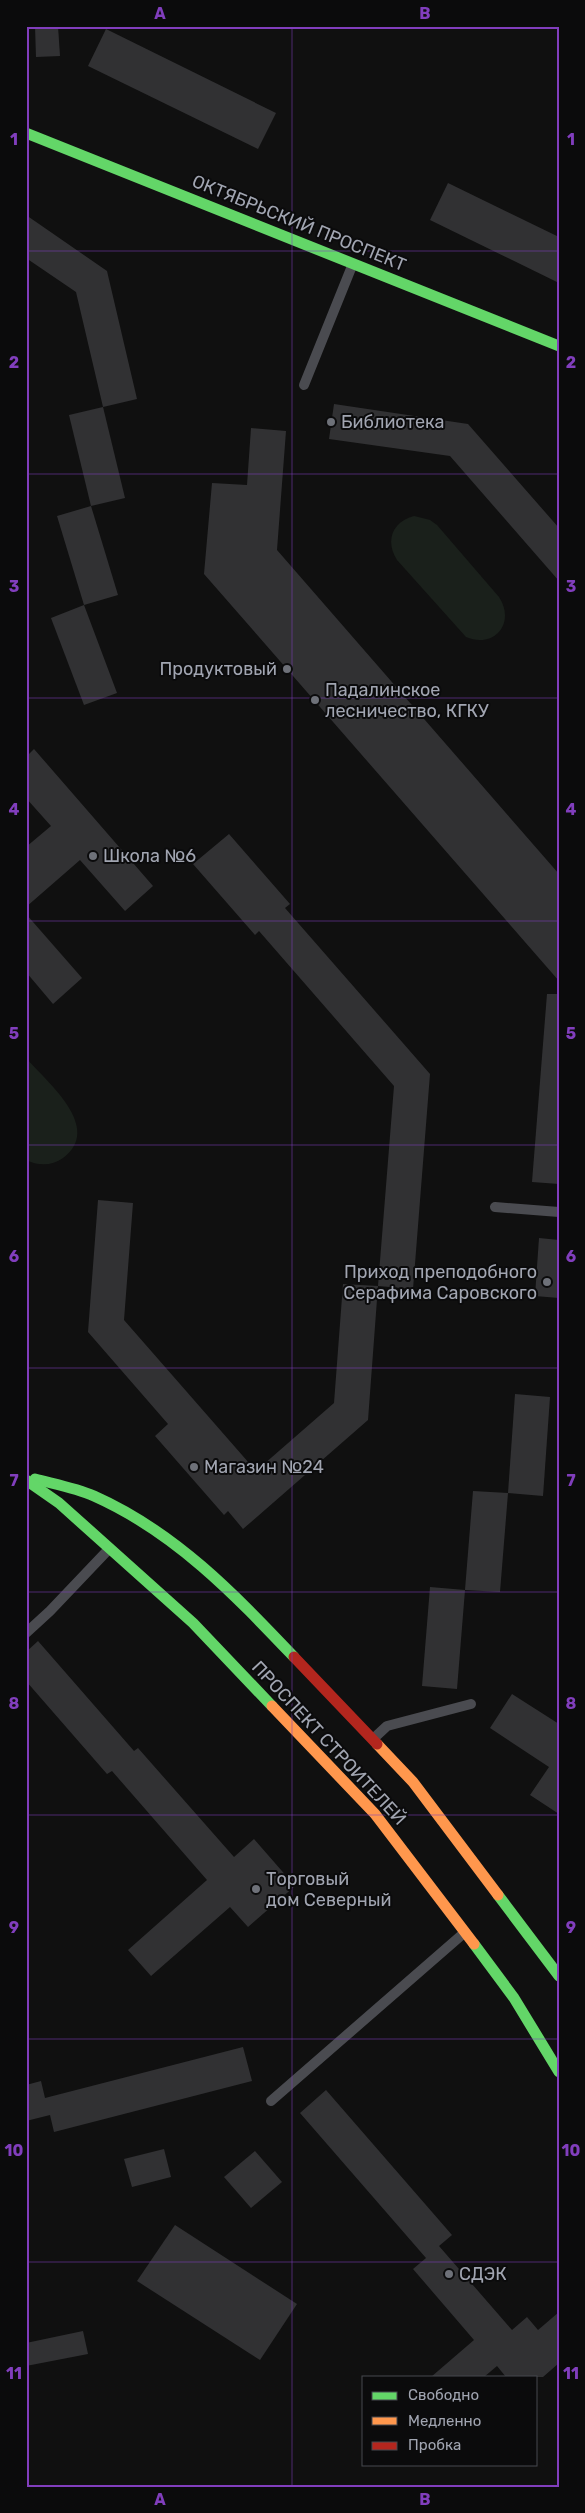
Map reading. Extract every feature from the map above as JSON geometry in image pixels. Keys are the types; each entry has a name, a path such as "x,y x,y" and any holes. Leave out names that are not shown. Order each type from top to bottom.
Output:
{"street":[{"name":"ОКТЯБРЬСКИЙ ПРОСПЕКТ","path":"26,133 559,346"},
{"path":"26,1476 92,1495 145,1522 226,1586 412,1782 559,1976"},
{"name":"ПРОСПЕКТ СТРОИТЕЛЕЙ","path":"26,1480 59,1504 193,1623 375,1814 514,1998 559,2072"}],"lane":[{"path":"304,385 353,264"},
{"path":"495,1207 559,1212"},
{"path":"26,1632 50,1611 109,1548"},
{"path":"373,1740 387,1726 471,1704"},
{"path":"270,2102 464,1932"}],"shaded area":[{"path":"414,516 430,520 437,525 499,597 504,607 505,616 499,631 493,636 476,640 466,637 397,560 393,553 391,539 393,533 400,523"},
{"path":"26,1058 58,1092 75,1120 77,1133 74,1146 59,1161 50,1164 40,1164 26,1160"}],"building":[{"path":"35,26 58,26 60,56 36,57"},
{"path":"106,29 276,113 258,149 88,66"},
{"path":"448,183 559,237 559,283 430,220"},
{"path":"26,215 107,271 137,399 103,407 76,292 26,258"},
{"path":"334,404 468,424 559,528 559,581 450,456 329,439"},
{"path":"103,407 125,498 91,506 69,415"},
{"path":"251,428 286,431 277,550 559,874 559,981 204,574 212,483 247,485"},
{"path":"91,506 118,595 84,605 57,516"},
{"path":"84,605 117,693 84,705 51,618"},
{"path":"34,749 153,886 125,911 80,860 26,907 26,847 51,826 26,798 26,757"},
{"path":"229,834 290,904 285,908 430,1074 413,1289 378,1286 394,1086 259,931 255,935 193,864"},
{"path":"26,914 82,978 53,1004 26,972"},
{"path":"547,994 559,994 559,1184 532,1182"},
{"path":"98,1200 133,1203 124,1320 256,1471 334,1403 343,1284 378,1286 368,1420 243,1529 228,1511 224,1515 155,1436 168,1424 88,1332"},
{"name":"Приход преподобного Серафима Саровского","path":"539,1238 559,1240 559,1298 535,1296"},
{"path":"515,1394 550,1397 543,1496 508,1493"},
{"path":"473,1491 508,1493 500,1592 465,1590"},
{"path":"430,1587 465,1590 457,1689 422,1686"},
{"path":"38,1641 134,1751 138,1748 234,1857 254,1839 295,1886 248,1927 230,1907 151,1976 128,1950 207,1880 112,1771 107,1774 26,1681 26,1652"},
{"path":"512,1694 559,1724 559,1814 530,1795 549,1767 490,1728"},
{"path":"243,2047 252,2081 54,2132 50,2115 26,2121 26,2085 41,2081 45,2098"},
{"path":"326,2090 452,2235 439,2246 512,2330 527,2317 538,2330 559,2312 559,2363 543,2377 505,2376 497,2366 485,2376 432,2376 474,2340 413,2269 426,2258 300,2113"},
{"path":"164,2149 171,2177 132,2187 124,2159"},
{"path":"255,2151 282,2182 251,2208 224,2177"},
{"path":"175,2225 297,2304 260,2360 137,2281"},
{"path":"83,2331 88,2354 26,2366 26,2343"}],"traffic: fast":[{"path":"26,133 559,346"},
{"path":"35,1479 72,1488 94,1496 151,1527 202,1566 249,1610 294,1657"},
{"path":"26,1480 59,1503 193,1623 272,1706"},
{"path":"498,1895 559,1976"},
{"path":"474,1944 514,1998 559,2072"}],"traffic: slow":[{"path":"272,1706 375,1814 474,1944"},
{"path":"377,1744 413,1782 498,1895"}],"traffic: jam":[{"path":"294,1657 377,1744"}],"place":[{"name":"Библиотека","path":"331,422"},
{"name":"Продуктовый","path":"287,669"},
{"name":"Падалинское лесничество, КГКУ","path":"315,700"},
{"name":"Школа №6","path":"93,856"},
{"name":"Приход преподобного Серафима Саровского","path":"547,1282"},
{"name":"Магазин №24","path":"194,1467"},
{"name":"Торговый дом Северный","path":"256,1889"},
{"name":"СДЭК","path":"449,2274"}]}
